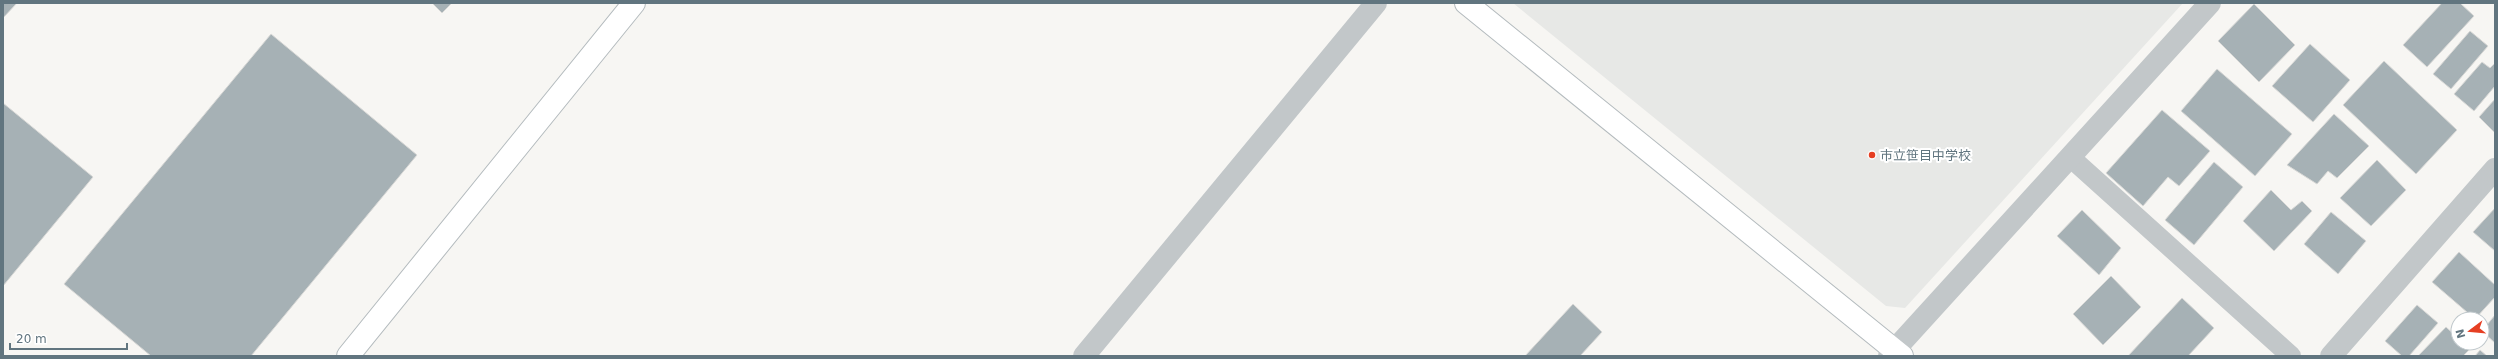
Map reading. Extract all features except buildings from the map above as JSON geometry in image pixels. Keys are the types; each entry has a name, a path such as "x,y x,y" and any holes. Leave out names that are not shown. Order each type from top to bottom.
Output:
{"street":[{"path":"348,356 634,3"},
{"path":"1084,356 1376,3"},
{"path":"1466,3 1895,354 2210,3"},
{"path":"2331,356 2495,169"}],"lane":[{"path":"2070,158 2291,356"}],"shaded area":[{"name":"市立笹目中学校","path":"1513,3 2183,3 1905,308 1886,306"}],"place":[{"name":"市立笹目中学校","path":"1872,155"}]}
